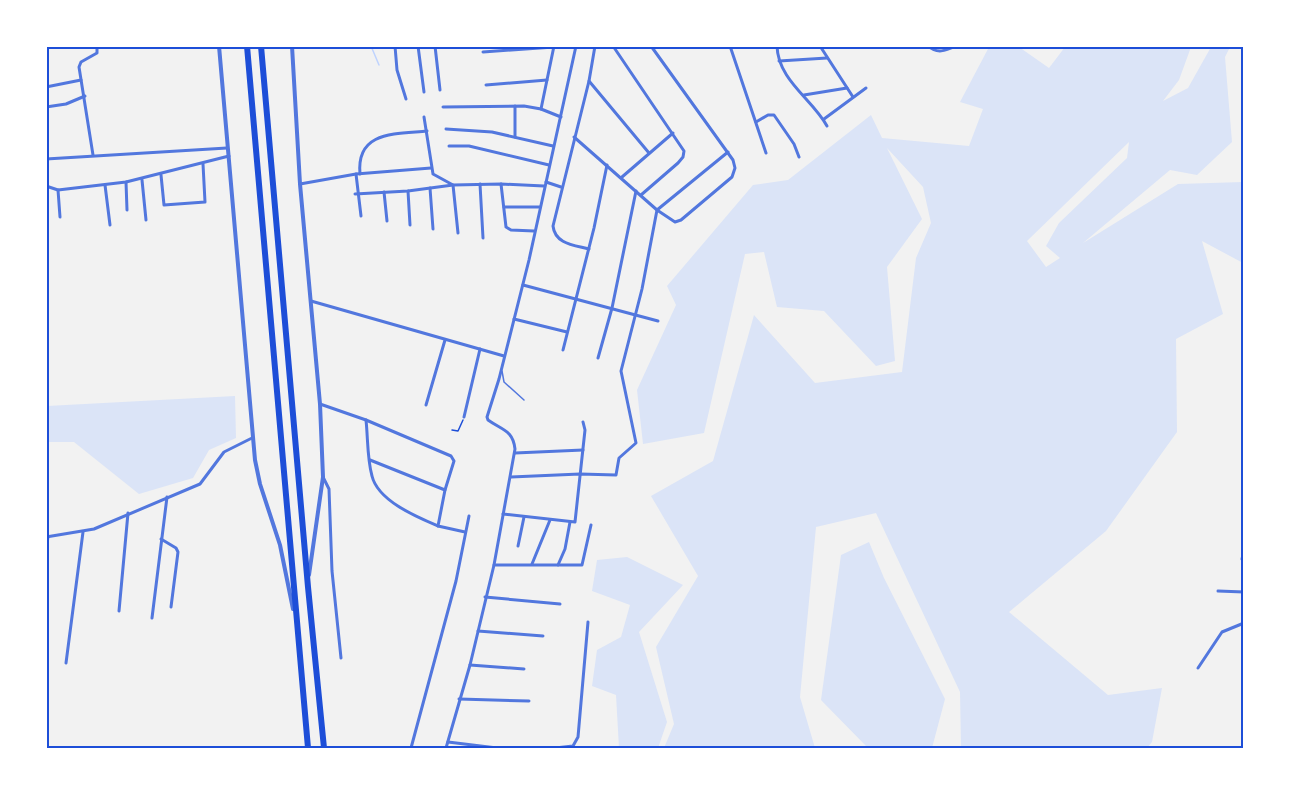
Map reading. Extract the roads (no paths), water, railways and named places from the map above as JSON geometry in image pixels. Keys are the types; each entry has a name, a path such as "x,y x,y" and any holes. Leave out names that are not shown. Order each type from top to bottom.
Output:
{"highway":[{"path":"246,46 249,58 308,748"},
{"path":"261,46 324,748"}],"street":[{"path":"93,156 79,64 97,53 97,46"},
{"path":"219,46 252,438 260,484 280,545 296,621"},
{"path":"292,46 300,184 320,404 323,477 308,587"},
{"path":"395,46 397,70 406,99"},
{"path":"418,46 424,92"},
{"path":"435,46 440,90"},
{"path":"446,748 470,665 494,565 514,453 514,439 511,434 488,420 487,417 523,285 576,46"},
{"path":"590,249 560,241 554,232 554,219 589,81 595,46"},
{"path":"613,46 684,151 678,163 641,195"},
{"path":"574,137 657,210 675,222 686,217 732,177 735,166 728,152 651,46"},
{"path":"730,46 766,153"},
{"path":"777,46 779,61 784,72 827,126"},
{"path":"820,46 853,97"},
{"path":"928,46 933,51 956,46"},
{"path":"483,52 554,47 541,109"},
{"path":"779,61 827,58"},
{"path":"46,87 81,80"},
{"path":"486,85 547,80"},
{"path":"589,81 649,153"},
{"path":"803,95 847,88"},
{"path":"823,119 866,88"},
{"path":"46,107 66,104 85,96"},
{"path":"443,107 515,106 541,109 561,117"},
{"path":"515,106 515,137"},
{"path":"756,122 768,115 774,115 794,144 799,157"},
{"path":"424,117 433,174 453,185"},
{"path":"446,129 479,130 554,147"},
{"path":"362,216 356,193 359,163 364,148 374,140 386,135 427,131"},
{"path":"621,177 673,133"},
{"path":"449,146 469,146 549,165"},
{"path":"46,159 228,148"},
{"path":"510,477 616,475 619,458 636,442 621,372 636,314 657,210 728,152"},
{"path":"46,186 58,190 126,182 229,156"},
{"path":"161,175 163,202 166,206 204,202 206,198 203,164"},
{"path":"563,350 590,249 607,165"},
{"path":"300,184 358,174 431,168"},
{"path":"142,179 146,220"},
{"path":"126,182 127,210"},
{"path":"105,184 110,225"},
{"path":"356,193 480,184 545,184 561,187"},
{"path":"480,184 483,238"},
{"path":"501,184 506,227 534,231"},
{"path":"453,185 459,233"},
{"path":"430,188 433,230"},
{"path":"58,190 60,217"},
{"path":"408,190 410,225"},
{"path":"598,358 612,308 636,191"},
{"path":"384,192 387,221"},
{"path":"504,207 540,207"},
{"path":"523,285 658,321"},
{"path":"311,301 504,356"},
{"path":"514,319 567,333"},
{"path":"426,405 445,339"},
{"path":"464,417 480,349"},
{"path":"320,404 366,420 448,455 454,461 445,490 438,526"},
{"path":"366,420 372,477 383,494 411,515 438,526 465,532"},
{"path":"503,514 575,522 585,430 583,422"},
{"path":"46,553 47,536 94,529 200,484 224,452 252,438"},
{"path":"514,453 583,450"},
{"path":"370,460 445,490"},
{"path":"323,477 329,489 332,571 341,658"},
{"path":"152,618 167,497"},
{"path":"119,612 128,513"},
{"path":"411,748 463,554 469,516"},
{"path":"518,546 524,517"},
{"path":"532,564 550,520"},
{"path":"558,565 565,549 570,522"},
{"path":"494,565 582,565 591,525"},
{"path":"66,663 83,532"},
{"path":"161,539 172,545 178,552 171,607"},
{"path":"1242,559 1244,550"},
{"path":"1218,591 1244,592"},
{"path":"485,597 560,604"},
{"path":"555,748 573,746 578,737 588,622"},
{"path":"1197,668 1222,632 1244,623"},
{"path":"477,631 543,636"},
{"path":"470,665 524,669"},
{"path":"459,699 529,701"},
{"path":"448,742 497,748"}],"lane":[{"path":"501,366 504,382 524,400"}],"waterway":[{"path":"371,46 379,65"}]}
